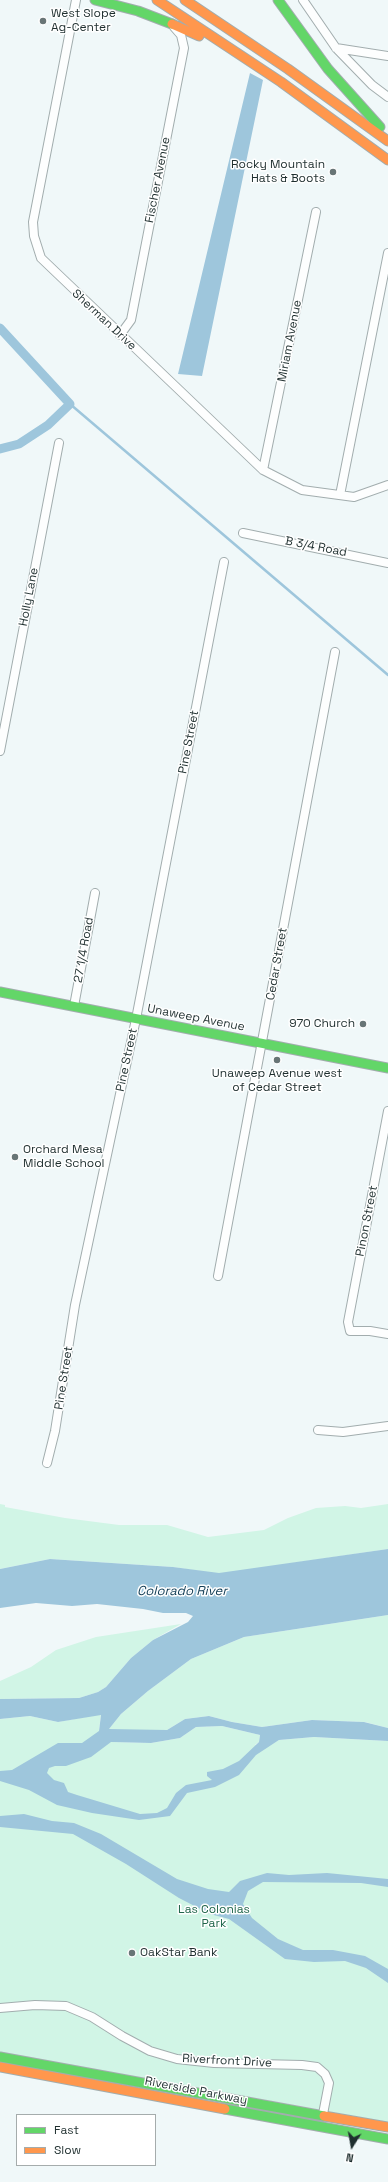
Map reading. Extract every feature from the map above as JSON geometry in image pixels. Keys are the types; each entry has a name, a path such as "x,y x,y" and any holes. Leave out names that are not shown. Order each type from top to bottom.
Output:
{"main road":[{"path":"95,0 138,11 194,33 281,82"},
{"path":"157,0 281,82 388,160"},
{"path":"185,0 288,69 385,138"},
{"path":"278,0 328,69 383,130 385,138"},
{"name":"Unaweep Avenue","path":"0,992 388,1068"},
{"name":"Riverside Parkway","path":"0,2057 388,2126"},
{"name":"Riverside Parkway","path":"0,2067 388,2139"}],"street":[{"name":"Sherman Drive","path":"76,0 33,222 34,236 41,258 263,470 302,490 354,497 388,485"},
{"path":"303,0 336,48 372,85 388,97"},
{"name":"Fischer Avenue","path":"120,335 131,320 184,48 181,35 172,24"},
{"path":"336,48 388,56"},
{"name":"Miriam Avenue","path":"263,470 316,212"},
{"path":"340,495 388,253"},
{"name":"Holly Lane","path":"0,751 59,443"},
{"name":"B 3/4 Road","path":"243,533 388,563"},
{"name":"Pine Street","path":"47,1463 56,1431 75,1305 136,1019 224,562"},
{"name":"Cedar Street","path":"218,1276 335,652"},
{"name":"27 1/4 Road","path":"74,1006 95,893"},
{"name":"Pinon Street","path":"388,1111 348,1322 350,1331 370,1331 388,1334"},
{"path":"318,1430 344,1432 388,1426"},
{"name":"Riverfront Drive","path":"0,2008 35,2005 66,2006 92,2017 122,2036 150,2051 177,2059 214,2063 302,2065 317,2067 325,2074 329,2083 323,2114"}],"green space":[{"path":"0,1504 5,1505 5,1507 65,1518 119,1525 167,1525 208,1537 264,1530 288,1518 316,1508 345,1506 361,1508 388,1504 388,1549 219,1574 173,1567 50,1559 0,1569"},
{"path":"388,1615 388,1728 365,1722 312,1720 262,1727 232,1722 209,1716 185,1719 167,1730 108,1730 121,1714 148,1691 191,1659 244,1637"},
{"path":"181,1624 153,1640 131,1658 106,1687 98,1692 79,1698 0,1699 0,1681 31,1667 56,1650 96,1637"},
{"name":"Las Colonias Park","path":"101,1714 99,1731 111,1742 151,1743 180,1738 196,1727 222,1726 260,1735 259,1742 255,1745 269,1746 279,1740 314,1737 388,1741 388,2122 0,2052 0,1719 30,1716 58,1722"}],"water":[{"path":"250,73 263,80 202,376 178,374"},
{"name":"Colorado River","path":"388,1549 388,1615 244,1637 191,1659 148,1691 121,1714 109,1729 167,1730 185,1719 209,1716 232,1722 262,1727 312,1720 364,1722 388,1728 388,1741 314,1737 279,1740 256,1755 239,1775 215,1787 187,1793 170,1816 139,1820 92,1813 57,1805 29,1790 0,1781 0,1771 12,1770 58,1743 82,1743 99,1731 101,1715 58,1722 30,1716 0,1719 0,1699 79,1698 98,1692 106,1687 131,1658 153,1640 188,1622 193,1616 186,1613 163,1613 143,1609 97,1604 72,1606 36,1603 0,1608 0,1569 50,1559 173,1567 219,1573","holes":["222,1726 260,1735 259,1742 239,1761 223,1769 207,1772 207,1776 212,1780 186,1785 176,1793 167,1808 157,1813 140,1814 68,1792 64,1783 54,1780 47,1773 49,1768 55,1766 66,1766 91,1757 111,1742 151,1743 180,1738 196,1727"]},
{"path":"24,1814 52,1821 74,1823 101,1834 177,1879 208,1889 229,1892 240,1881 267,1873 289,1875 327,1873 388,1879 388,1887 361,1883 263,1882 248,1891 243,1904 252,1918 278,1939 303,1950 333,1950 365,1956 388,1969 388,1983 366,1968 345,1961 314,1962 285,1959 229,1919 210,1914 179,1898 126,1864 73,1834 0,1827 0,1816"}],"waterway":[{"path":"0,328 70,404 48,425 19,444 0,449"},
{"path":"70,404 388,675"}],"traffic: fast":[{"path":"95,0 138,11 172,24"},
{"path":"278,0 328,69 380,127"},
{"path":"0,992 388,1068"},
{"path":"0,2057 324,2116"},
{"path":"225,2109 388,2139"}],"traffic: slow":[{"path":"157,0 281,82 388,160"},
{"path":"185,0 288,69 388,141"},
{"path":"172,24 199,36"},
{"path":"0,2067 225,2109"},
{"path":"324,2116 388,2127"}],"place":[{"name":"West Slope Ag-Center","path":"43,21"},
{"name":"Rocky Mountain Hats & Boots","path":"333,172"},
{"name":"970 Church","path":"363,1024"},
{"name":"Unaweep Avenue west of Cedar Street","path":"277,1060"},
{"name":"Orchard Mesa Middle School","path":"15,1157"},
{"name":"OakStar Bank","path":"132,1953"}]}
